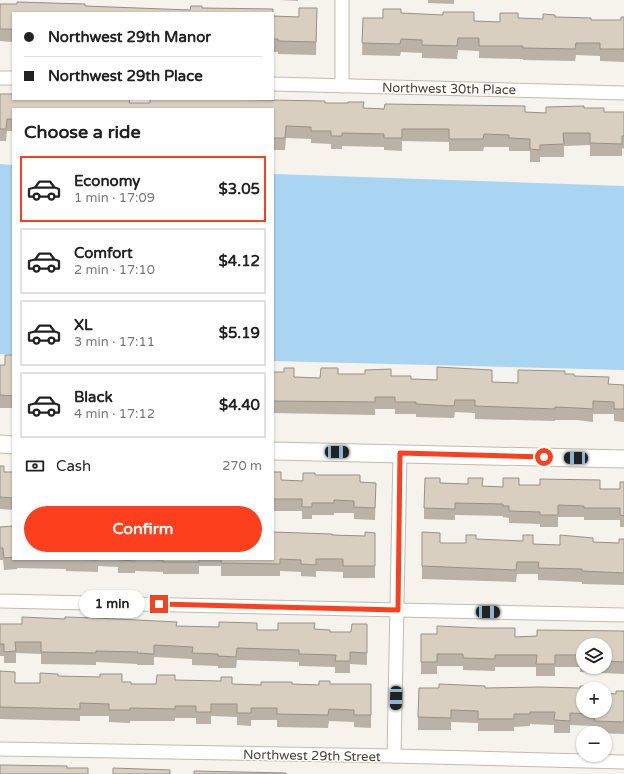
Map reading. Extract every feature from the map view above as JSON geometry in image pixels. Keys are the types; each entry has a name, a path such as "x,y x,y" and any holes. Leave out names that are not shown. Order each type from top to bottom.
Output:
{"street":[{"path":"342,0 342,86"},
{"path":"0,78 12,78"},
{"name":"Northwest 30th Place","path":"274,84 624,93"},
{"path":"0,444 12,445"},
{"path":"274,450 624,459"},
{"path":"394,756 400,453"},
{"path":"0,601 624,615"},
{"name":"Northwest 29th Street","path":"0,750 394,756 624,762"}],"water":[{"path":"0,164 12,165 12,355 0,354"},
{"path":"274,174 624,186 624,370 274,361"}],"building":[{"path":"17,2 85,4 85,6 190,10 191,6 202,6 202,8 273,9 273,12 12,12 12,29 0,29 0,4 17,4"},
{"path":"299,8 317,8 316,42 278,41 278,39 274,39 274,16 299,17"},
{"path":"383,9 401,9 401,13 443,15 443,12 474,12 474,21 500,22 500,13 518,13 518,18 543,19 543,14 555,15 555,17 591,18 591,20 621,20 621,17 624,17 624,49 600,49 600,43 576,43 575,49 523,48 523,46 479,46 479,38 458,38 457,46 422,45 422,40 401,39 400,44 362,43 363,18 383,18"},
{"path":"0,94 12,94 12,100 130,100 129,103 150,103 150,100 325,101 325,103 364,102 363,108 384,109 385,104 525,106 525,112 546,113 546,107 584,106 584,108 604,108 604,112 624,112 624,136 622,136 622,144 590,143 590,133 563,133 564,144 540,145 540,150 530,149 530,139 509,138 509,135 484,134 483,139 449,139 449,129 402,129 402,138 384,138 384,134 342,133 342,136 331,136 331,131 311,131 311,127 286,126 285,138 274,138 274,108 12,108 12,119 7,119 6,129 0,129"},
{"path":"5,355 12,355 12,396 0,395 0,365 5,365"},
{"path":"437,367 492,370 492,382 518,383 518,370 565,371 565,374 574,374 574,376 609,377 608,384 624,385 624,409 614,409 614,402 593,401 593,409 475,406 475,400 455,400 454,406 416,404 416,402 395,402 395,397 375,397 375,402 274,401 274,372 284,372 284,368 294,368 294,377 320,378 321,368 338,368 338,374 365,374 365,370 391,369 391,376 411,376 411,379 437,380"},
{"path":"0,466 4,466 4,472 12,472 12,498 0,497"},
{"path":"274,472 281,472 281,480 303,481 303,473 315,473 315,475 360,475 360,482 376,483 375,508 354,507 354,501 334,500 334,503 312,503 312,507 302,507 302,499 274,499"},
{"path":"425,478 440,478 440,483 468,484 468,478 483,478 482,486 503,487 503,478 519,478 519,485 540,485 540,479 600,480 600,489 620,489 620,482 624,482 624,516 620,515 620,508 584,508 584,506 558,505 558,515 540,515 540,512 509,511 509,506 503,506 503,504 455,503 455,509 424,508"},
{"path":"12,526 12,557 4,558 3,548 0,548 0,527"},
{"path":"274,532 365,536 365,532 375,533 375,566 343,566 343,559 316,559 316,565 301,564 301,560 280,559 280,564 221,563 221,560 274,560"},
{"path":"422,532 440,533 440,543 466,543 466,535 476,535 476,539 523,541 523,535 533,535 533,544 560,545 560,535 593,538 593,542 619,543 619,539 624,539 624,573 582,571 582,569 538,568 539,562 517,562 516,570 422,566"},
{"path":"163,560 199,560 199,562 163,562"},
{"path":"22,617 65,619 65,617 96,618 177,622 176,626 219,627 219,622 257,623 257,630 278,630 278,623 315,623 314,629 330,630 330,632 351,632 352,624 367,624 367,653 350,652 350,661 335,661 336,655 299,654 299,650 237,648 236,657 218,656 218,654 192,653 193,647 154,645 154,654 96,651 96,653 41,652 41,642 15,642 16,651 4,652 4,644 0,644 0,624 22,624"},
{"path":"437,626 515,628 515,637 537,636 537,630 624,631 624,662 612,661 612,638 576,638 576,655 555,655 555,664 536,664 537,655 495,655 495,659 463,658 463,654 437,654 437,662 421,662 421,634 437,634"},
{"path":"0,671 15,672 15,683 40,683 40,673 58,674 58,676 100,677 100,674 122,674 122,682 131,682 131,684 156,684 157,675 175,675 175,680 221,681 221,677 232,677 232,684 261,685 261,682 292,682 292,684 319,685 319,681 330,681 330,684 371,684 371,715 354,715 354,710 329,709 328,715 277,714 277,708 251,708 251,713 237,713 237,704 211,704 211,712 196,712 196,706 175,706 175,709 130,708 130,710 109,710 109,704 80,703 80,709 0,707"},
{"path":"439,684 485,686 485,688 576,688 576,713 570,713 570,721 554,720 555,712 530,712 530,714 514,714 514,719 478,719 478,711 451,710 451,718 418,717 419,688 439,688"},
{"path":"616,691 624,691 624,722 594,721 594,718 612,718 612,694 616,694"},
{"path":"0,765 67,766 67,768 88,768 88,774 0,774"},
{"path":"113,768 170,770 170,774 113,774"},
{"path":"194,771 286,773 286,774 194,774"}],"route":[{"path":"159,604 398,610 400,453 544,457"}]}
